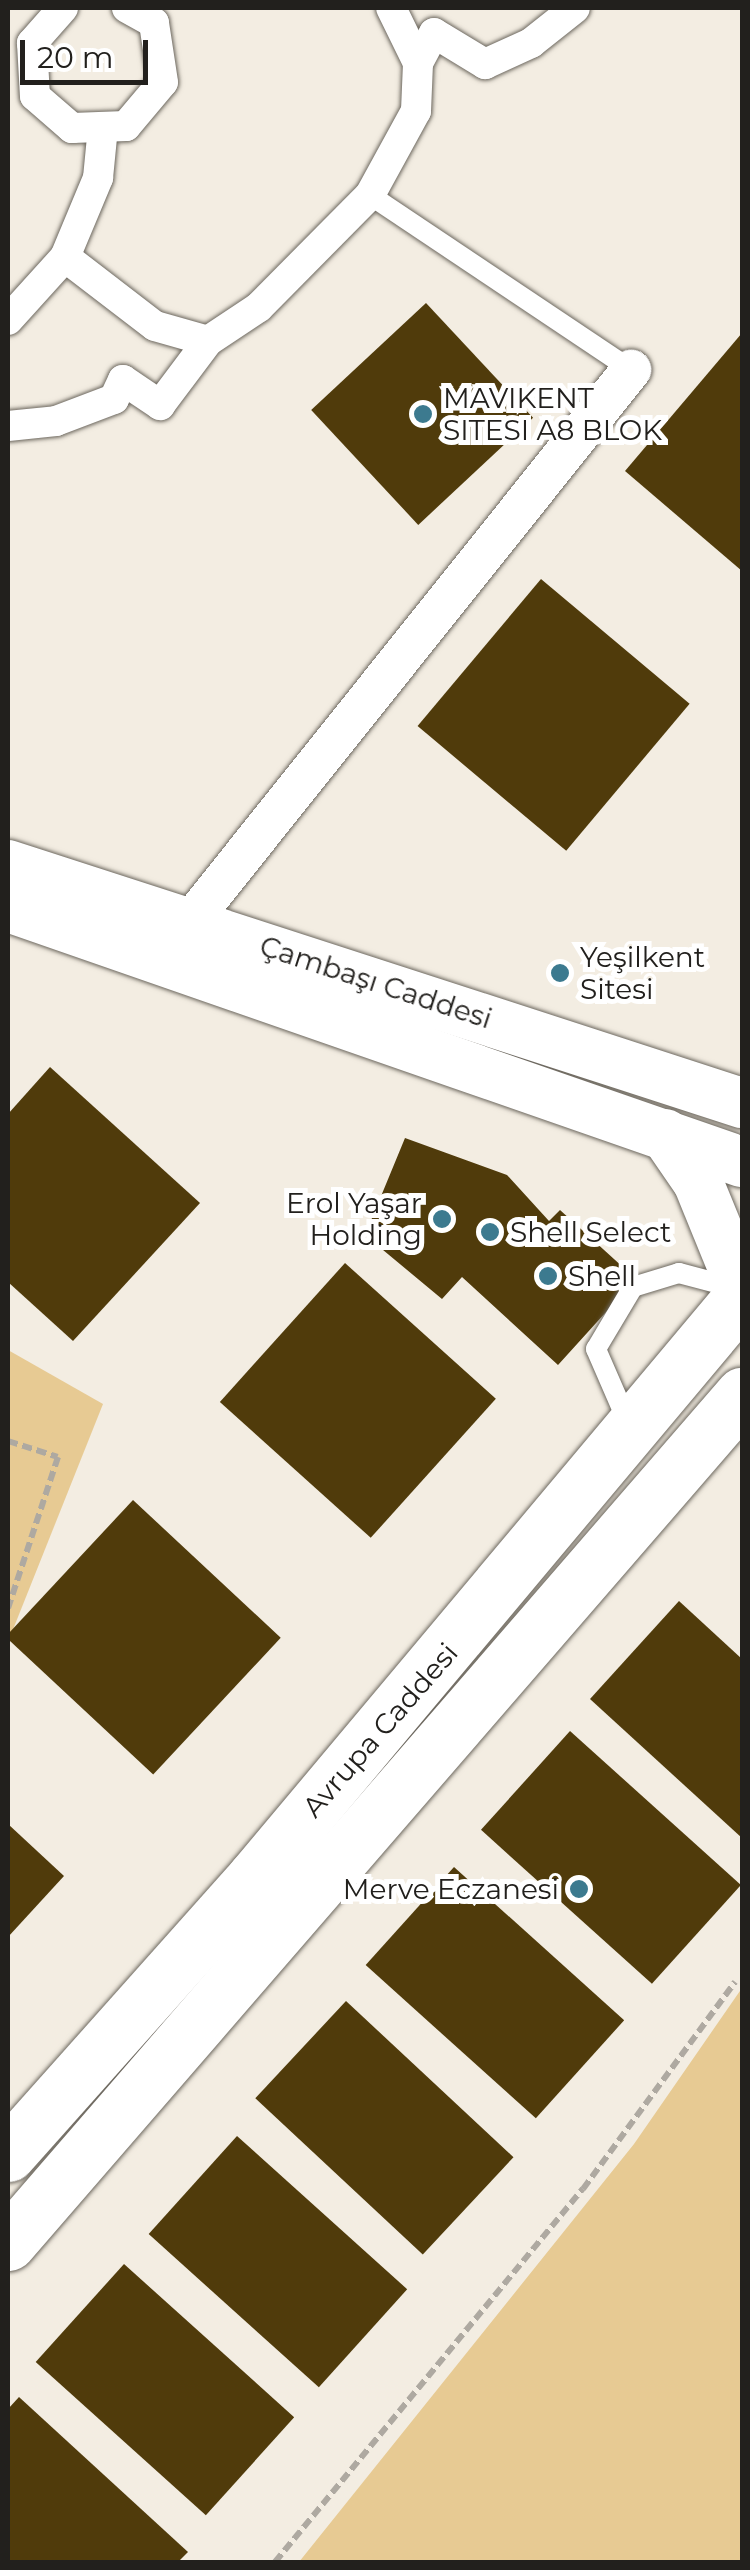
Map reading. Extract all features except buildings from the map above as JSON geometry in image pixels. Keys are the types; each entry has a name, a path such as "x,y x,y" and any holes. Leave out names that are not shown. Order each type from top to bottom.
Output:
{"main road":[{"name":"Avrupa Caddesi","path":"8,2154 632,1429 742,1293"},
{"name":"Avrupa Caddesi","path":"8,2243 742,1396"}],"street":[{"path":"63,8 32,43 35,96 72,128 126,126 164,82 154,23 134,9"},
{"path":"392,8 418,63"},
{"path":"8,426 56,421 114,399 123,380 160,405 208,341 260,307 370,195 416,111 418,63 434,33 485,64 531,43 575,8"},
{"path":"8,320 65,257 98,178 103,127"},
{"path":"65,257 155,326 208,341"},
{"path":"190,922 631,370"},
{"name":"Çambaşı Caddesi","path":"8,865 742,1103"},
{"name":"Çambaşı Caddesi","path":"8,907 742,1162"},
{"path":"666,1134 698,1182 742,1293"}],"lane":[{"path":"370,195 631,370"},
{"path":"632,1429 596,1350 633,1287 698,1274 742,1293"}],"path":[{"path":"8,1441 58,1457 8,1608"},
{"path":"275,2562 584,2189 736,1982"}],"shaded area":[{"path":"8,1350 103,1404 8,1642"},
{"path":"742,1988 742,2562 299,2562 634,2144"}],"place":[{"name":"MAVIKENT SITESI A8 BLOK","path":"423,414"},
{"name":"Yeşilkent Sitesi","path":"560,973"},
{"name":"Erol Yaşar Holding","path":"442,1219"},
{"name":"Shell Select","path":"490,1232"},
{"name":"Shell","path":"548,1276"},
{"name":"Merve Eczanesi","path":"579,1889"}]}
